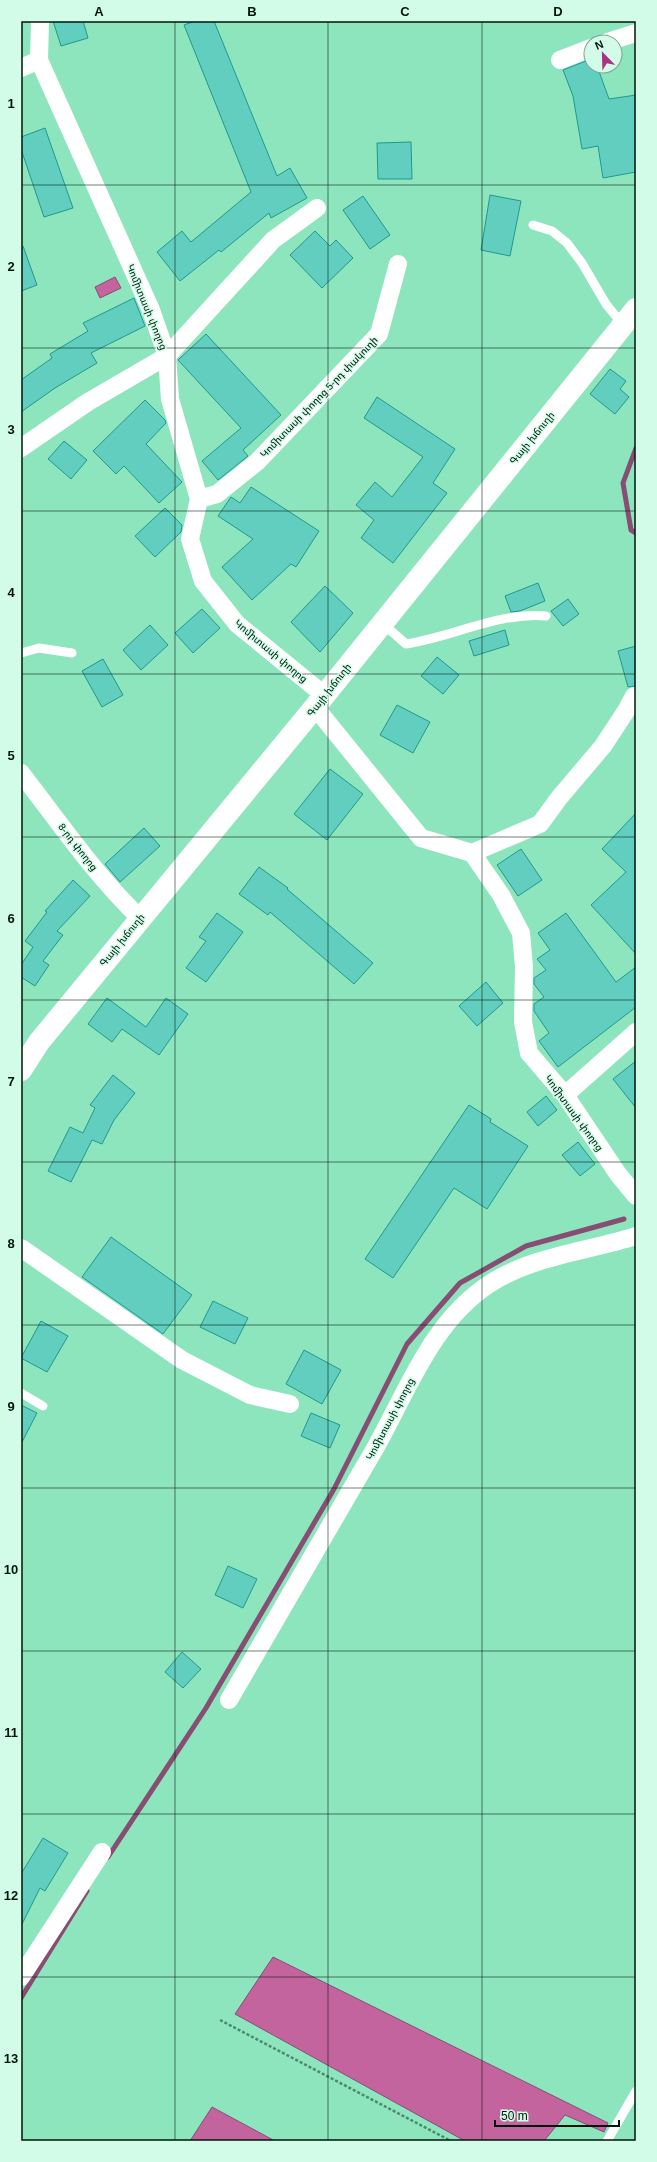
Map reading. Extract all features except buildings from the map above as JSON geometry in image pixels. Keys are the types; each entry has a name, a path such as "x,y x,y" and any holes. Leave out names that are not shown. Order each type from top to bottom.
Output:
{"main road":[{"name":"Գայի խճուղի","path":"21,1070 39,1042 320,701 630,317"}],"street":[{"name":"Կոմիտասի փողոց","path":"40,21 39,60 151,310 167,356 170,399 199,499 190,539 203,580 236,624 320,701 421,838 472,853 502,895 521,933 524,967 523,1022 530,1054 564,1095 618,1174 636,1196"},
{"path":"623,37 636,33"},
{"path":"560,60 583,51"},
{"path":"21,68 39,60"},
{"path":"21,448 88,402 167,356 273,240 317,208"},
{"name":"Կոմիտասի փողոց 5-րդ փակուղի","path":"199,499 217,494 257,462 379,334 398,264"},
{"path":"472,853 540,824 558,798 603,746 634,696"},
{"name":"8-րդ փողոց","path":"21,773 96,870 120,899 140,918"},
{"path":"564,1095 636,1032"},
{"name":"Կոմիտասի փողոց","path":"229,1700 389,1424 422,1359 455,1313 491,1283 538,1262 636,1236"},
{"path":"21,1248 182,1360 250,1395 290,1404"},
{"path":"21,1977 102,1852"}],"lane":[{"path":"533,225 552,231 567,242 582,263 606,304 630,317"},
{"path":"382,623 406,644 432,640 492,622 528,615 546,616"},
{"path":"21,653 39,648 72,653"},
{"path":"21,1393 43,1406"},
{"path":"607,2141 636,2091"}],"path":[{"path":"220,2020 452,2141"}],"shaded area":[{"path":"115,277 121,288 100,298 95,287"},
{"path":"273,1957 608,2123 604,2132 565,2115 544,2141 465,2141 235,2014"},
{"path":"212,2107 275,2141 190,2141"}],"waterway":[{"path":"636,448 623,483 631,530 636,533"},
{"path":"108,1857 206,1708 334,1489 407,1344 460,1283 526,1246 624,1219"},
{"path":"21,1998 87,1891"}]}
